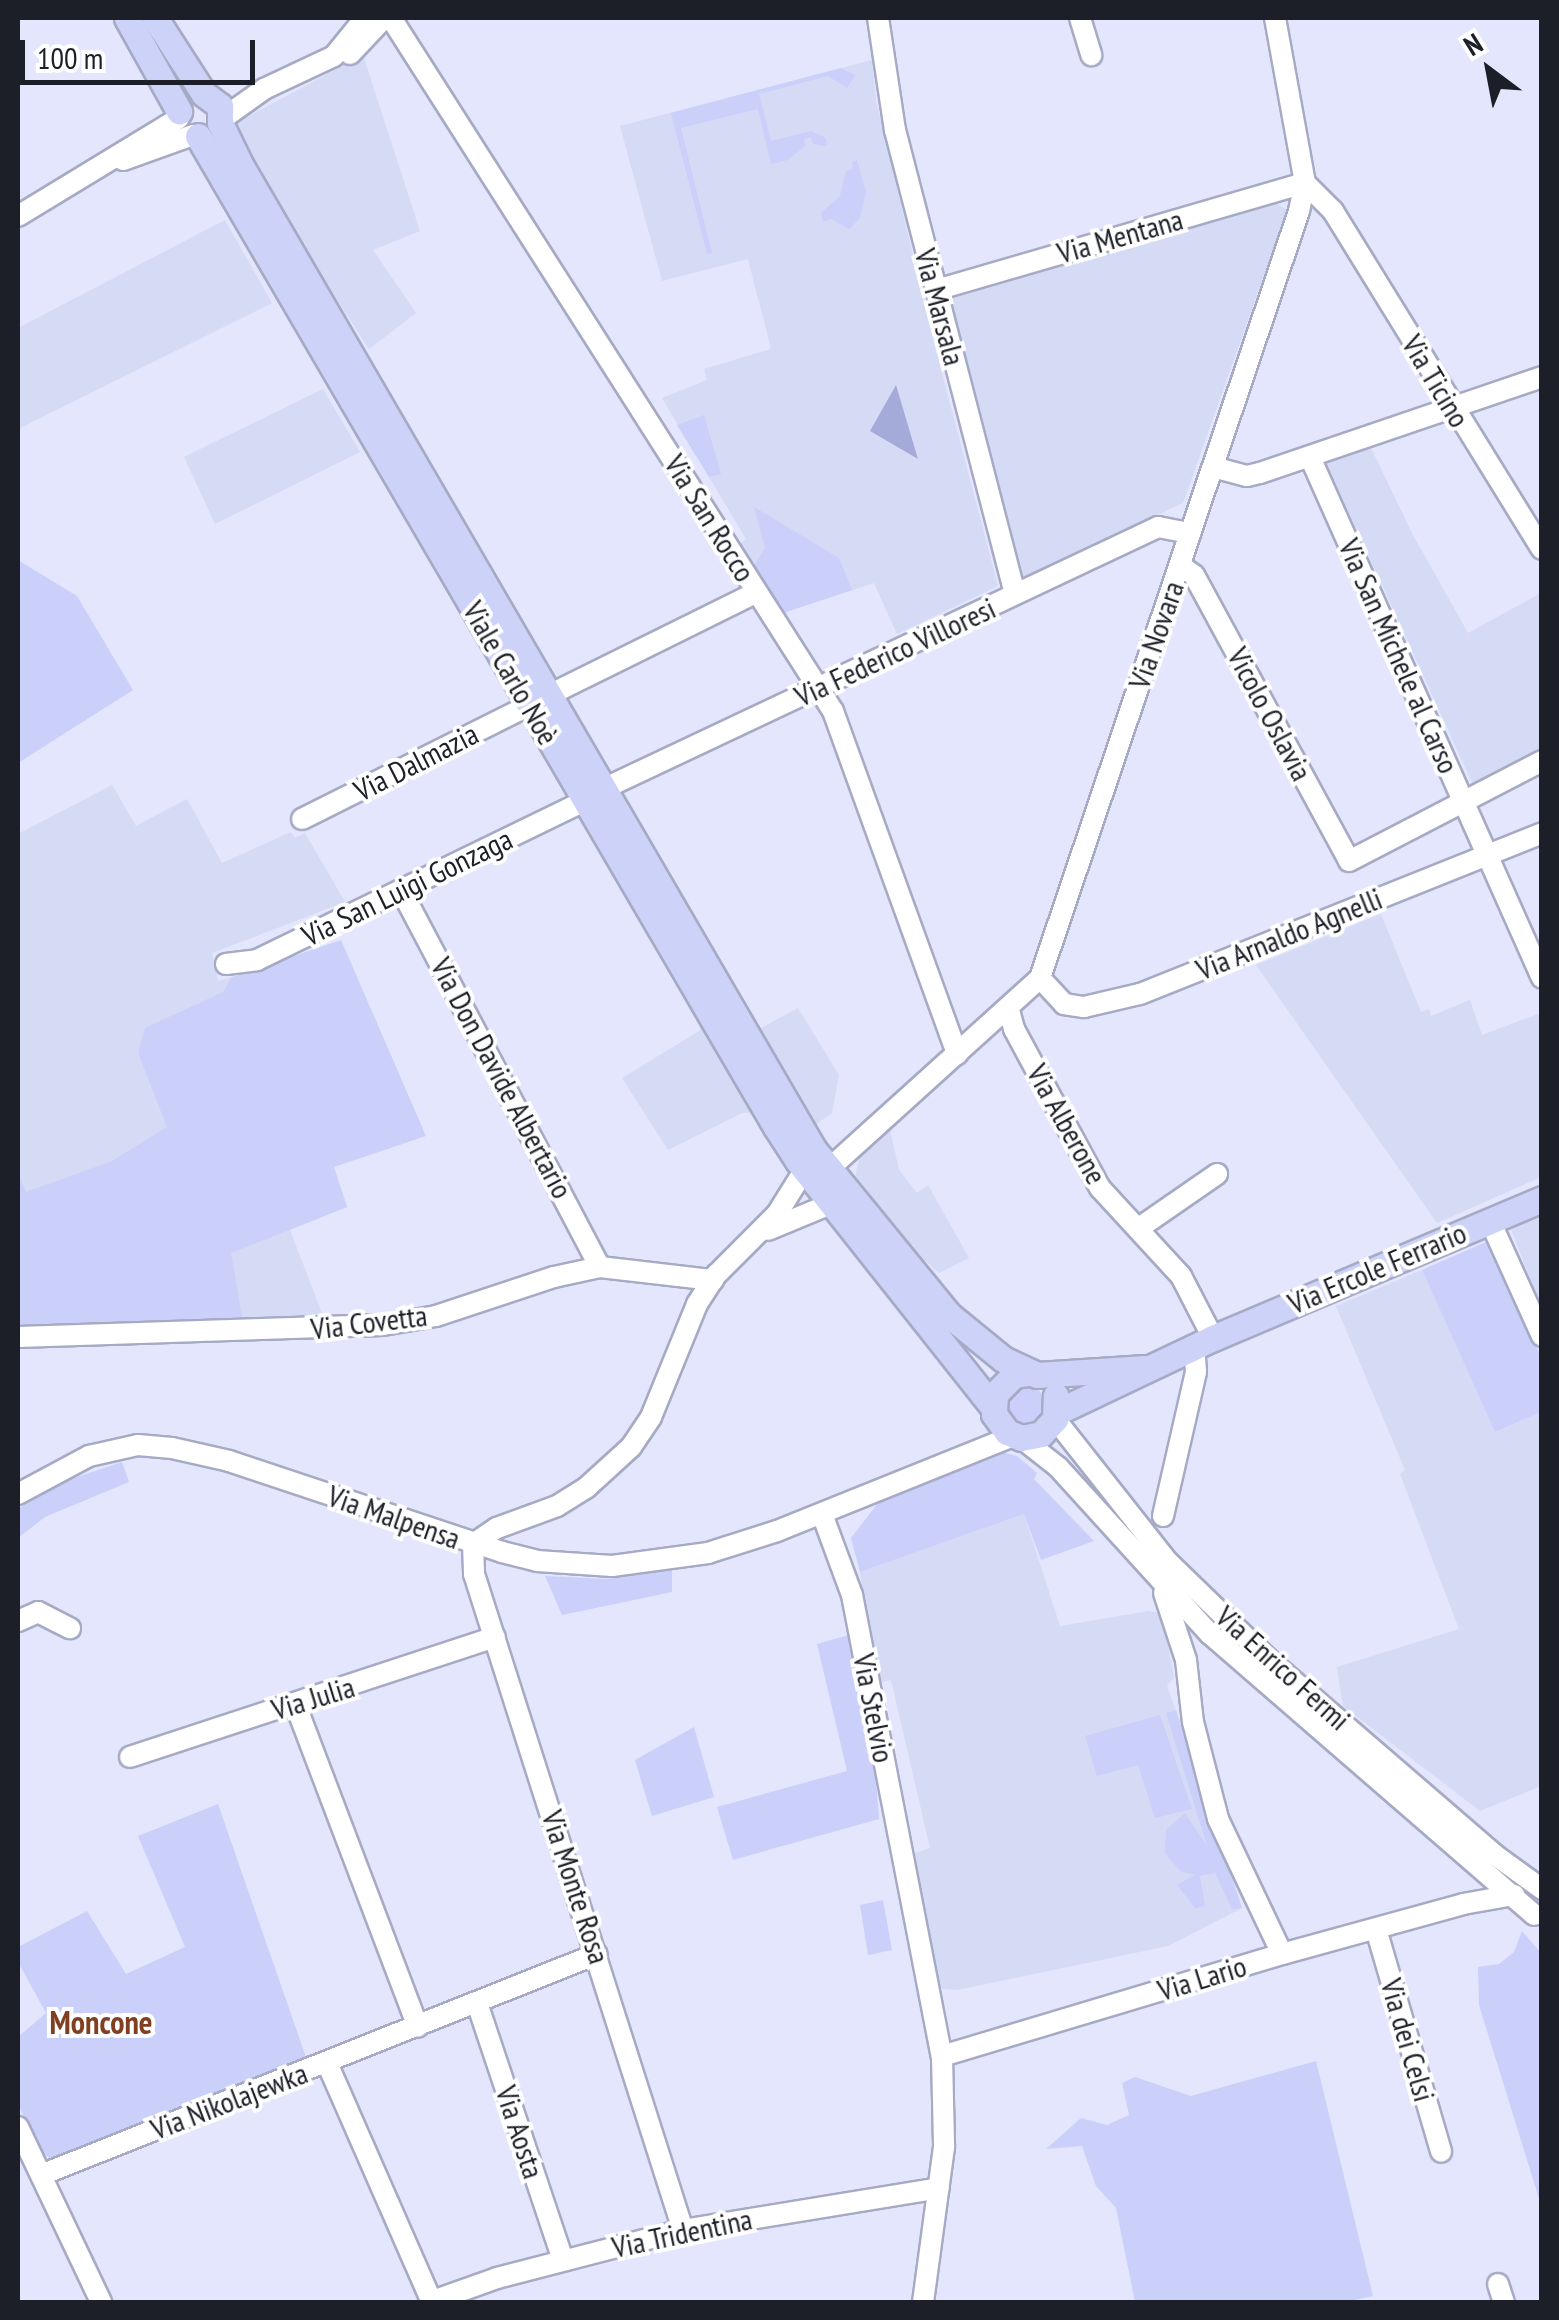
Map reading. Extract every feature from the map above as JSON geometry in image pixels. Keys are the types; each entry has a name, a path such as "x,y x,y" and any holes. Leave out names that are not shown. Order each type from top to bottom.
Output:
{"main road":[{"name":"Viale Carlo Noè","path":"127,18 201,117"},
{"name":"Viale Carlo Noè","path":"155,18 201,117 593,796 731,1052 805,1169 993,1410"},
{"name":"Viale Carlo Noè","path":"593,796 814,1150 949,1315 1033,1374"},
{"name":"Via Ercole Ferrario","path":"1056,1416 1145,1368 1542,1198"},
{"path":"1033,1374 1054,1390 1056,1416 1041,1434 1017,1437 1001,1427 993,1410 1003,1382 1033,1374 1145,1368"}],"street":[{"path":"18,216 201,117 334,56 365,18"},
{"path":"334,56 346,57 360,48 387,18"},
{"name":"Via San Rocco","path":"387,18 833,711 958,1054"},
{"name":"Via Marsala","path":"878,18 895,130 1015,594"},
{"path":"1080,18 1091,55"},
{"name":"Via Novara","path":"831,1168 1040,978 1299,210 1305,183 1275,18"},
{"name":"Via Mentana","path":"936,290 1305,183"},
{"name":"Via Ticino","path":"1305,183 1333,212 1452,408 1538,536"},
{"path":"1299,210 1333,212"},
{"path":"1212,467 1247,476 1542,378"},
{"name":"Via San Michele al Carso","path":"1310,457 1542,978"},
{"name":"Via Federico Villoresi","path":"593,796 1158,527 1190,533"},
{"name":"Vicolo Oslavia","path":"1180,564 1194,575 1241,658 1344,856 1350,861 1358,860 1463,802"},
{"name":"Via Dalmazia","path":"302,819 757,592"},
{"path":"1463,802 1542,761"},
{"name":"Via San Luigi Gonzaga","path":"226,964 257,960 593,796"},
{"name":"Via Arnaldo Agnelli","path":"1040,978 1064,1004 1084,1007 1140,994 1542,833"},
{"name":"Via Don Davide Albertario","path":"401,890 600,1267"},
{"name":"Via Alberone","path":"1009,1010 1014,1029 1100,1188 1180,1276 1203,1342"},
{"path":"713,1280 792,1194 805,1169"},
{"path":"1139,1228 1217,1174"},
{"path":"752,1238 833,1203"},
{"path":"1490,1220 1542,1336"},
{"name":"Via Covetta","path":"18,1337 338,1330 383,1325 436,1316 554,1277 600,1267 713,1280"},
{"name":"Via Malpensa","path":"18,1494 89,1456 138,1446 172,1448 229,1461 473,1544 497,1528 557,1506 586,1488 630,1447 651,1417 697,1304 713,1280"},
{"path":"1163,1516 1203,1342"},
{"path":"963,1454 989,1434 993,1410"},
{"name":"Via Enrico Fermi","path":"1056,1416 1168,1562 1268,1659 1495,1855 1542,1889"},
{"path":"473,1544 538,1561 612,1566 708,1553 822,1514 963,1454 989,1449 1017,1437"},
{"name":"Via Enrico Fermi","path":"1017,1437 1058,1467 1210,1634 1514,1894 1538,1907"},
{"name":"Via Stelvio","path":"822,1514 852,1594 942,2056 944,2147 923,2302"},
{"name":"Via Monte Rosa","path":"473,1544 474,1574 683,2230"},
{"name":"Via Enrico Fermi","path":"1160,1583 1186,1660 1193,1722 1218,1819 1282,1954"},
{"path":"18,1622 38,1612 70,1628"},
{"name":"Via Enrico Fermi","path":"1186,1660 1210,1634"},
{"name":"Via Julia","path":"130,1757 171,1740 296,1706 495,1637"},
{"path":"296,1706 418,2026"},
{"path":"1463,1904 1477,1886 1482,1867"},
{"name":"Via Lario","path":"942,2056 1282,1954 1463,1904 1514,1894"},
{"path":"1538,1907 1542,1937"},
{"name":"Via dei Celsi","path":"1376,1929 1441,2152"},
{"name":"Via Nikolajewka","path":"40,2175 597,1954"},
{"name":"Via Aosta","path":"476,2003 562,2260"},
{"path":"328,2063 431,2302"},
{"path":"18,2127 101,2302"},
{"name":"Via Tridentina","path":"431,2302 562,2260 683,2230 940,2188"}],"shaded area":[{"path":"363,55 420,231 373,250 416,313 369,349 231,136 236,123"},
{"path":"872,60 876,100 932,335 998,586 897,634 874,583 780,614 738,545 746,539 662,398 707,380 704,369 771,349 748,259 662,281 620,126"},
{"path":"841,68 855,75 847,88 828,76 759,94 771,141 811,131 826,138 827,146 813,144 811,137 804,139 805,146 788,160 771,164 758,109 681,128 712,253 707,254 671,113"},
{"path":"857,160 866,192 860,218 849,229 831,219 823,222 821,213 840,196 846,171 853,169 852,162"},
{"path":"1274,202 1287,210 1183,503 1021,579 947,297"},
{"path":"225,220 272,303 18,429 18,328"},
{"path":"896,385 918,459 870,431"},
{"path":"323,389 360,452 215,524 184,457"},
{"path":"704,415 721,474 709,477 677,425"},
{"path":"1370,446 1413,535 1468,633 1541,593 1541,752 1474,787 1326,462"},
{"path":"754,507 839,558 852,590 780,614 752,569 765,548"},
{"path":"18,560 77,596 133,690 18,763"},
{"path":"112,785 136,826 187,799 222,863 291,832 295,838 305,833 345,902 212,953 218,981 265,968 347,1207 290,1230 325,1321 18,1327 18,834"},
{"path":"1381,914 1421,1012 1429,1009 1431,1016 1470,1000 1482,1035 1541,1013 1541,1177 1437,1223 1256,965"},
{"path":"341,940 426,1136 334,1167 347,1207 231,1253 243,1323 18,1327 18,1175 26,1192 112,1161 167,1127 138,1053 145,1028 223,992 232,977"},
{"path":"798,1008 839,1075 832,1113 811,1128 748,1025 761,1028"},
{"path":"705,1023 756,1112 742,1113 668,1150 622,1078 699,1031"},
{"path":"890,1129 899,1170 917,1193 928,1185 969,1258 939,1273 911,1248 854,1181 860,1155"},
{"path":"1541,1210 1541,1307 1509,1224"},
{"path":"1488,1241 1542,1359 1541,1412 1495,1432 1422,1270"},
{"path":"1422,1270 1495,1432 1541,1412 1541,1786 1480,1811 1343,1706 1337,1667 1459,1629 1400,1474 1405,1470 1336,1306"},
{"path":"1026,1386 1040,1392 1046,1406 1040,1420 1026,1426 1012,1420 1006,1406 1012,1392"},
{"path":"994,1450 1017,1456 1037,1473 1034,1479 1094,1541 1041,1560 1024,1514 860,1572 851,1538 881,1499"},
{"path":"122,1462 129,1482 45,1517 18,1538 18,1509 65,1481"},
{"path":"1024,1514 1060,1626 1149,1611 1162,1614 1174,1678 1167,1685 1242,1908 1168,1946 957,1990 934,1988 908,1856 930,1848 891,1680 881,1682 872,1651 860,1572"},
{"path":"672,1570 672,1592 562,1615 545,1576 606,1579"},
{"path":"849,1635 875,1765 879,1819 733,1860 717,1807 847,1771 817,1644"},
{"path":"1176,1710 1242,1908 1232,1909 1215,1873 1200,1876 1205,1906 1195,1908 1177,1885 1195,1875 1180,1871 1165,1853 1166,1830 1185,1813 1207,1846 1166,1713"},
{"path":"1160,1715 1192,1809 1155,1818 1138,1765 1097,1776 1085,1736"},
{"path":"694,1727 714,1797 652,1816 635,1760"},
{"path":"218,1804 309,2066 76,2154 51,2159 42,2152 18,2105 18,2037 46,2013 18,1962 18,1947 87,1911 126,1974 185,1947 138,1836"},
{"path":"883,1900 892,1950 868,1955 860,1905"},
{"path":"1522,1931 1541,1953 1541,2205 1479,2005 1478,1967 1499,1964 1514,1952"},
{"path":"1316,2061 1373,2296 1345,2302 1135,2302 1116,2208 1096,2186 1082,2146 1046,2149 1081,2118 1107,2125 1129,2115 1122,2083 1135,2077 1191,2096"}],"district":[{"name":"Moncone","path":"101,2022"}]}
